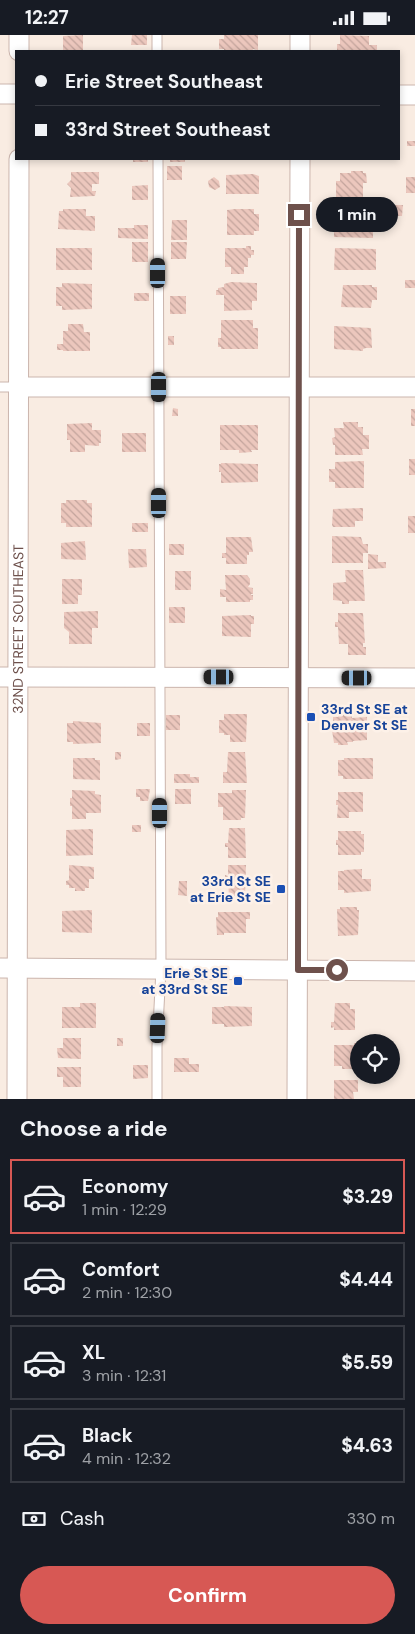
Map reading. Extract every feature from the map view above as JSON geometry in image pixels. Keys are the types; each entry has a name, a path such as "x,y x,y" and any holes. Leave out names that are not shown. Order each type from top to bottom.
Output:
{"street":[{"path":"19,35 19,50"},
{"path":"300,35 300,50"},
{"path":"0,94 15,95"},
{"path":"400,95 415,95"},
{"name":"32ND STREET SOUTHEAST","path":"17,1099 9,968 9,387 19,160"},
{"path":"297,1099 300,160"},
{"path":"9,387 415,387"},
{"path":"9,677 415,678"},
{"path":"9,968 415,971"}],"lane":[{"path":"157,35 157,50"},
{"path":"157,1099 157,1046 161,969 158,160"}],"building":[{"path":"83,35 83,50 63,50 63,36"},
{"path":"132,35 147,35 147,45 131,45"},
{"path":"224,35 258,35 258,50 219,49 219,39 224,39"},
{"path":"340,35 369,36 369,45 377,45 377,50 337,50 337,44 340,44"},
{"path":"407,141 415,141 415,146 407,146"},
{"path":"133,160 148,160 148,162 133,162"},
{"path":"170,160 185,160 185,162 170,162"},
{"path":"167,166 182,166 182,180 167,180"},
{"path":"351,171 363,171 363,173 366,173 367,183 363,183 363,199 336,199 336,181 340,181 340,173 351,173"},
{"path":"71,172 99,172 99,184 92,184 92,191 96,191 95,196 70,197 71,188 67,184 71,180"},
{"path":"253,174 259,176 259,194 226,194 226,175"},
{"path":"214,177 219,181 220,187 215,190 209,187 208,181"},
{"path":"406,177 415,177 415,193 406,193"},
{"path":"148,185 148,200 132,200 132,186"},
{"path":"387,205 403,205 402,216 386,216"},
{"path":"63,209 86,209 86,216 95,216 95,231 58,229 59,211 63,211"},
{"path":"254,209 254,214 259,214 259,231 254,231 254,235 227,235 227,210"},
{"path":"341,212 373,212 373,238 334,237 334,220 341,220"},
{"path":"172,220 187,220 187,240 171,240"},
{"path":"134,225 148,225 148,239 118,238 118,228 134,228"},
{"path":"132,242 148,242 148,262 132,262"},
{"path":"171,242 187,242 186,259 171,259"},
{"path":"246,246 251,246 251,250 254,250 254,255 248,258 248,267 244,267 244,274 231,274 231,267 225,267 225,248 246,248"},
{"path":"56,248 92,248 92,270 56,270"},
{"path":"335,248 376,249 376,270 334,270"},
{"path":"405,280 415,280 415,288 405,288"},
{"path":"231,282 257,283 257,301 252,301 252,310 224,311 224,295 216,295 216,290 224,287 224,284"},
{"path":"62,283 92,284 92,309 62,310 62,306 56,306 56,287 62,287"},
{"path":"343,285 372,285 372,287 377,287 377,300 372,300 371,308 341,307"},
{"path":"134,293 149,293 149,301 134,301"},
{"path":"170,296 186,296 186,314 170,314"},
{"path":"221,320 253,320 253,328 258,328 258,349 221,349 221,347 218,347 218,338 221,338"},
{"path":"68,324 83,324 84,332 90,332 90,351 57,350 57,344 63,344 63,331 68,331"},
{"path":"334,326 371,328 372,348 363,349 363,351 334,349"},
{"path":"168,336 174,336 174,345 168,345"},
{"path":"173,408 178,409 178,416 172,416"},
{"path":"411,409 415,409 415,426 411,426"},
{"path":"343,422 358,422 358,427 363,427 363,435 369,435 369,449 362,449 363,455 335,455 335,445 333,445 332,438 335,437 334,428 344,428"},
{"path":"92,423 92,430 101,430 101,443 99,443 99,446 85,445 85,452 70,452 70,440 67,440 67,424"},
{"path":"220,425 258,425 258,450 239,453 239,450 220,450"},
{"path":"122,433 146,433 146,452 122,452"},
{"path":"409,459 415,459 415,475 409,475"},
{"path":"364,461 364,488 335,488 335,482 329,482 329,469 335,469 335,462"},
{"path":"219,464 258,464 258,482 221,483"},
{"path":"66,500 87,500 87,503 92,503 92,527 66,527 66,523 61,523 61,503 66,503"},
{"path":"363,508 363,521 355,521 355,527 333,527 333,509"},
{"path":"408,516 415,516 415,533 408,533"},
{"path":"132,523 148,523 148,532 132,532"},
{"path":"332,536 361,537 363,544 368,544 368,553 363,553 363,563 332,563"},
{"path":"226,537 251,537 253,552 249,552 249,555 247,555 247,564 226,564 226,558 222,558 222,553 226,553"},
{"path":"85,541 86,560 61,559 61,543"},
{"path":"169,544 184,544 184,555 169,555"},
{"path":"128,549 146,549 147,567 129,568"},
{"path":"368,554 378,555 378,562 386,562 386,568 368,569"},
{"path":"345,570 363,570 365,601 349,601 349,604 342,604 342,601 333,600 333,583 346,582"},
{"path":"175,571 191,571 191,590 175,590"},
{"path":"225,575 247,575 250,579 248,587 253,588 253,594 251,595 253,595 253,600 250,600 250,602 226,602 226,597 220,597 220,589 226,590"},
{"path":"62,579 82,579 82,595 78,595 78,604 62,604"},
{"path":"169,607 185,607 185,623 169,623"},
{"path":"98,611 98,628 92,628 92,644 69,644 69,632 64,628 64,612"},
{"path":"338,613 363,613 365,643 363,643 363,647 366,647 366,655 348,655 348,644 339,644 338,627 335,627 335,622 338,622"},
{"path":"222,616 254,616 254,624 251,624 251,637 222,636"},
{"path":"338,711 349,711 349,716 352,716 352,718 367,717 367,740 347,742 348,745 334,743 331,724 333,724 333,717 338,717"},
{"path":"224,714 247,714 246,742 230,742 230,735 219,733 219,720 224,720"},
{"path":"166,715 180,715 180,730 166,730"},
{"path":"73,721 101,723 101,743 73,744 73,742 67,742 67,723 73,723"},
{"path":"137,723 150,723 150,736 137,736"},
{"path":"115,752 121,752 121,759 115,760"},
{"path":"228,752 245,752 247,783 223,783 223,772 227,772"},
{"path":"73,758 95,758 95,760 100,760 100,780 73,779"},
{"path":"344,758 373,758 373,779 343,779 343,776 338,776 338,760 344,760"},
{"path":"174,774 190,774 190,777 199,777 199,783 174,783"},
{"path":"136,789 150,789 148,801 140,801 140,797 136,797"},
{"path":"175,789 191,789 191,804 175,804"},
{"path":"72,790 95,791 95,794 101,795 101,813 86,813 86,819 72,819 70,798 72,798"},
{"path":"232,790 246,790 245,818 241,818 241,820 223,820 223,807 218,807 218,793 232,793"},
{"path":"338,792 363,792 363,812 349,812 349,818 337,818 338,805 336,805 336,800 338,800"},
{"path":"132,825 141,825 141,832 132,832"},
{"path":"229,828 245,828 246,858 228,858 228,847 225,847 225,843 228,843"},
{"path":"93,829 93,855 66,856 66,830"},
{"path":"338,831 361,831 361,834 364,834 364,852 361,852 361,855 338,855 336,840 338,840"},
{"path":"69,865 94,867 94,879 89,879 89,888 85,888 85,891 75,891 75,888 69,888 69,885 66,885 66,881 69,880"},
{"path":"228,865 246,865 245,896 229,896 228,880 225,880 225,875 228,876"},
{"path":"362,869 362,879 371,879 371,891 344,893 344,890 338,890 338,871"},
{"path":"179,881 187,881 187,896 178,895"},
{"path":"340,907 357,907 357,910 359,910 358,935 338,936 337,909 340,909"},
{"path":"92,910 92,933 62,932 62,911"},
{"path":"218,912 250,912 250,919 246,919 246,933 224,933 224,935 217,935 216,917 218,917"},
{"path":"80,1003 96,1003 96,1028 62,1028 62,1007 80,1007"},
{"path":"335,1003 350,1003 350,1009 355,1009 355,1030 334,1030 334,1027 331,1028 331,1022 334,1022"},
{"path":"212,1007 252,1007 252,1026 224,1027 224,1024 212,1024"},
{"path":"63,1038 81,1038 81,1059 58,1058 57,1048 63,1048"},
{"path":"117,1038 123,1038 123,1046 117,1046"},
{"path":"334,1045 350,1045 350,1069 334,1066"},
{"path":"174,1058 189,1058 189,1064 199,1064 199,1072 174,1072"},
{"path":"133,1065 148,1065 148,1078 133,1079"},
{"path":"57,1067 81,1067 81,1087 63,1087 63,1077 57,1077"},
{"path":"334,1080 350,1080 350,1084 358,1084 358,1092 353,1092 354,1099 334,1099"}],"place":[{"name":"33rd St SE at Denver St SE","path":"311,717"},
{"name":"33rd St SE at Erie St SE","path":"281,889"},
{"name":"Erie St SE at 33rd St SE","path":"238,981"}],"route":[{"path":"299,215 298,970 337,970"}]}
